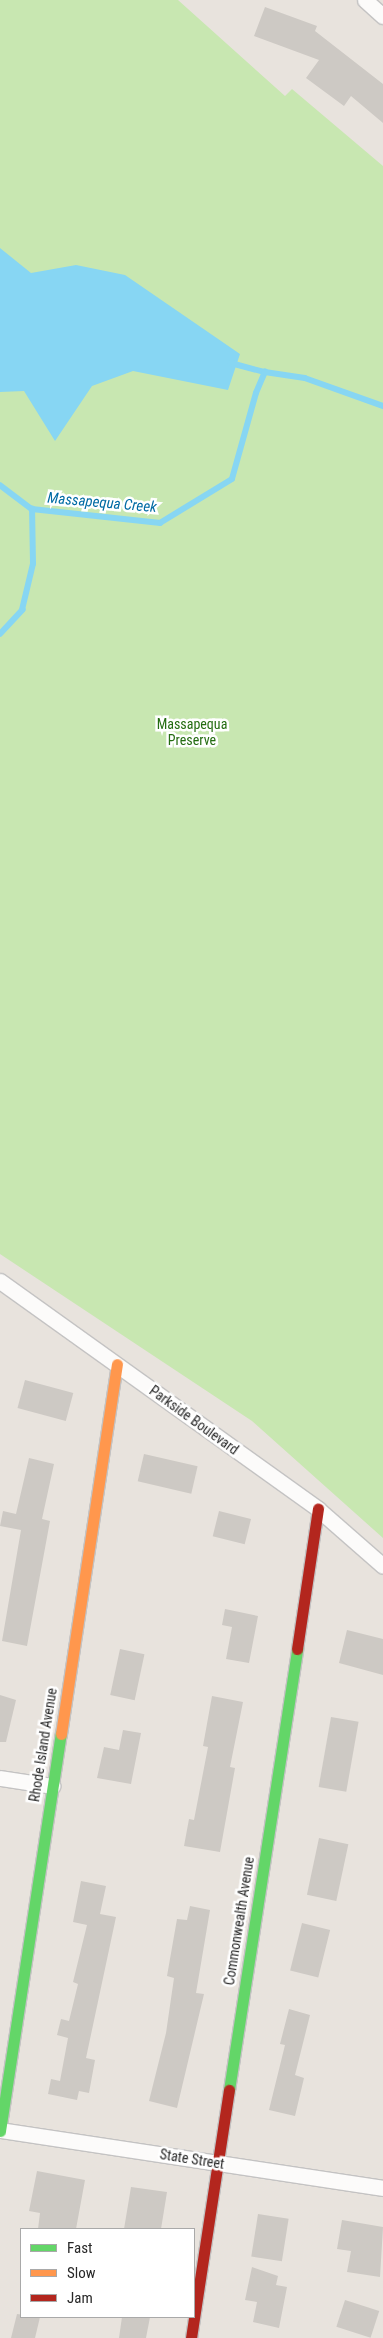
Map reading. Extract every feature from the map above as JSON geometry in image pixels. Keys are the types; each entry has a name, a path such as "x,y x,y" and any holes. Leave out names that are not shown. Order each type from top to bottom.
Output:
{"street":[{"path":"365,0 383,16"},
{"name":"Parkside Boulevard","path":"0,1281 318,1509 383,1566"},
{"name":"Rhode Island Avenue","path":"0,2131 117,1364"},
{"name":"Commonwealth Avenue","path":"195,2311 318,1509"},
{"path":"0,1778 52,1786"},
{"name":"State Street","path":"0,2131 383,2188"},
{"name":"Commonwealth Avenue","path":"191,2338 194,2318"}],"green space":[{"name":"Massapequa Preserve","path":"0,0 178,0 285,96 292,89 383,166 383,1538 252,1421 0,1254"}],"water":[{"path":"0,248 31,273 76,265 125,275 240,354 228,390 133,371 92,386 55,441 24,391 0,392"}],"building":[{"path":"265,7 317,26 315,31 383,84 383,123 351,96 344,106 306,78 319,60 254,36"},
{"path":"25,1380 73,1393 66,1421 17,1408"},
{"path":"144,1454 198,1466 191,1494 138,1481"},
{"path":"29,1458 54,1464 42,1519 50,1521 27,1646 2,1641 21,1530 0,1526 3,1511 16,1514"},
{"path":"219,1511 251,1519 245,1544 213,1536"},
{"path":"225,1609 258,1616 249,1663 226,1659 232,1627 222,1625"},
{"path":"347,1630 383,1639 383,1675 339,1663"},
{"path":"120,1649 144,1654 135,1700 110,1695"},
{"path":"0,1695 16,1700 6,1742 0,1742"},
{"path":"212,1696 243,1702 230,1767 235,1768 220,1852 184,1846 189,1819 194,1820 208,1747 203,1746"},
{"path":"331,1717 359,1722 346,1792 319,1787"},
{"path":"123,1730 141,1733 131,1784 97,1778 104,1747 119,1750"},
{"path":"319,1838 348,1844 336,1901 307,1895"},
{"path":"81,1881 106,1886 100,1914 116,1917 86,2058 95,2060 89,2093 79,2091 77,2100 48,2094 51,2079 60,2081 68,2038 57,2035 61,2019 69,2021 78,1984 73,1982 87,1925 73,1922"},
{"path":"190,1906 210,1910 196,1993 204,1994 177,2108 149,2101 166,2033 174,1978 167,1976 177,1919 187,1920"},
{"path":"302,1923 330,1930 318,1978 290,1971"},
{"path":"289,2009 310,2015 295,2075 304,2078 295,2116 269,2110 285,2045 280,2044"},
{"path":"37,2171 85,2180 76,2228 38,2228 40,2213 29,2211"},
{"path":"131,2187 167,2192 161,2228 124,2228"},
{"path":"258,2214 289,2219 282,2261 251,2256"},
{"path":"342,2220 383,2227 380,2277 347,2272 351,2251 337,2249"},
{"path":"252,2267 278,2276 276,2285 287,2287 279,2328 253,2322 257,2302 245,2300"},
{"path":"345,2300 379,2311 371,2338 336,2327"},
{"path":"17,2314 20,2314 20,2318 40,2318 35,2338 11,2338"},
{"path":"122,2318 150,2318 146,2338 119,2338"}],"waterway":[{"path":"231,363 265,372"},
{"name":"Massapequa Creek","path":"0,485 32,509 160,523 232,479 256,393 265,372 305,378 383,406"},
{"path":"0,634 22,610 33,564 32,509"}],"traffic: fast":[{"path":"229,2090 297,1649"},
{"path":"0,2131 61,1734"}],"traffic: slow":[{"path":"61,1734 117,1364"}],"traffic: jam":[{"path":"297,1649 318,1509"},
{"path":"195,2312 229,2090"},
{"path":"191,2338 194,2318"}]}
